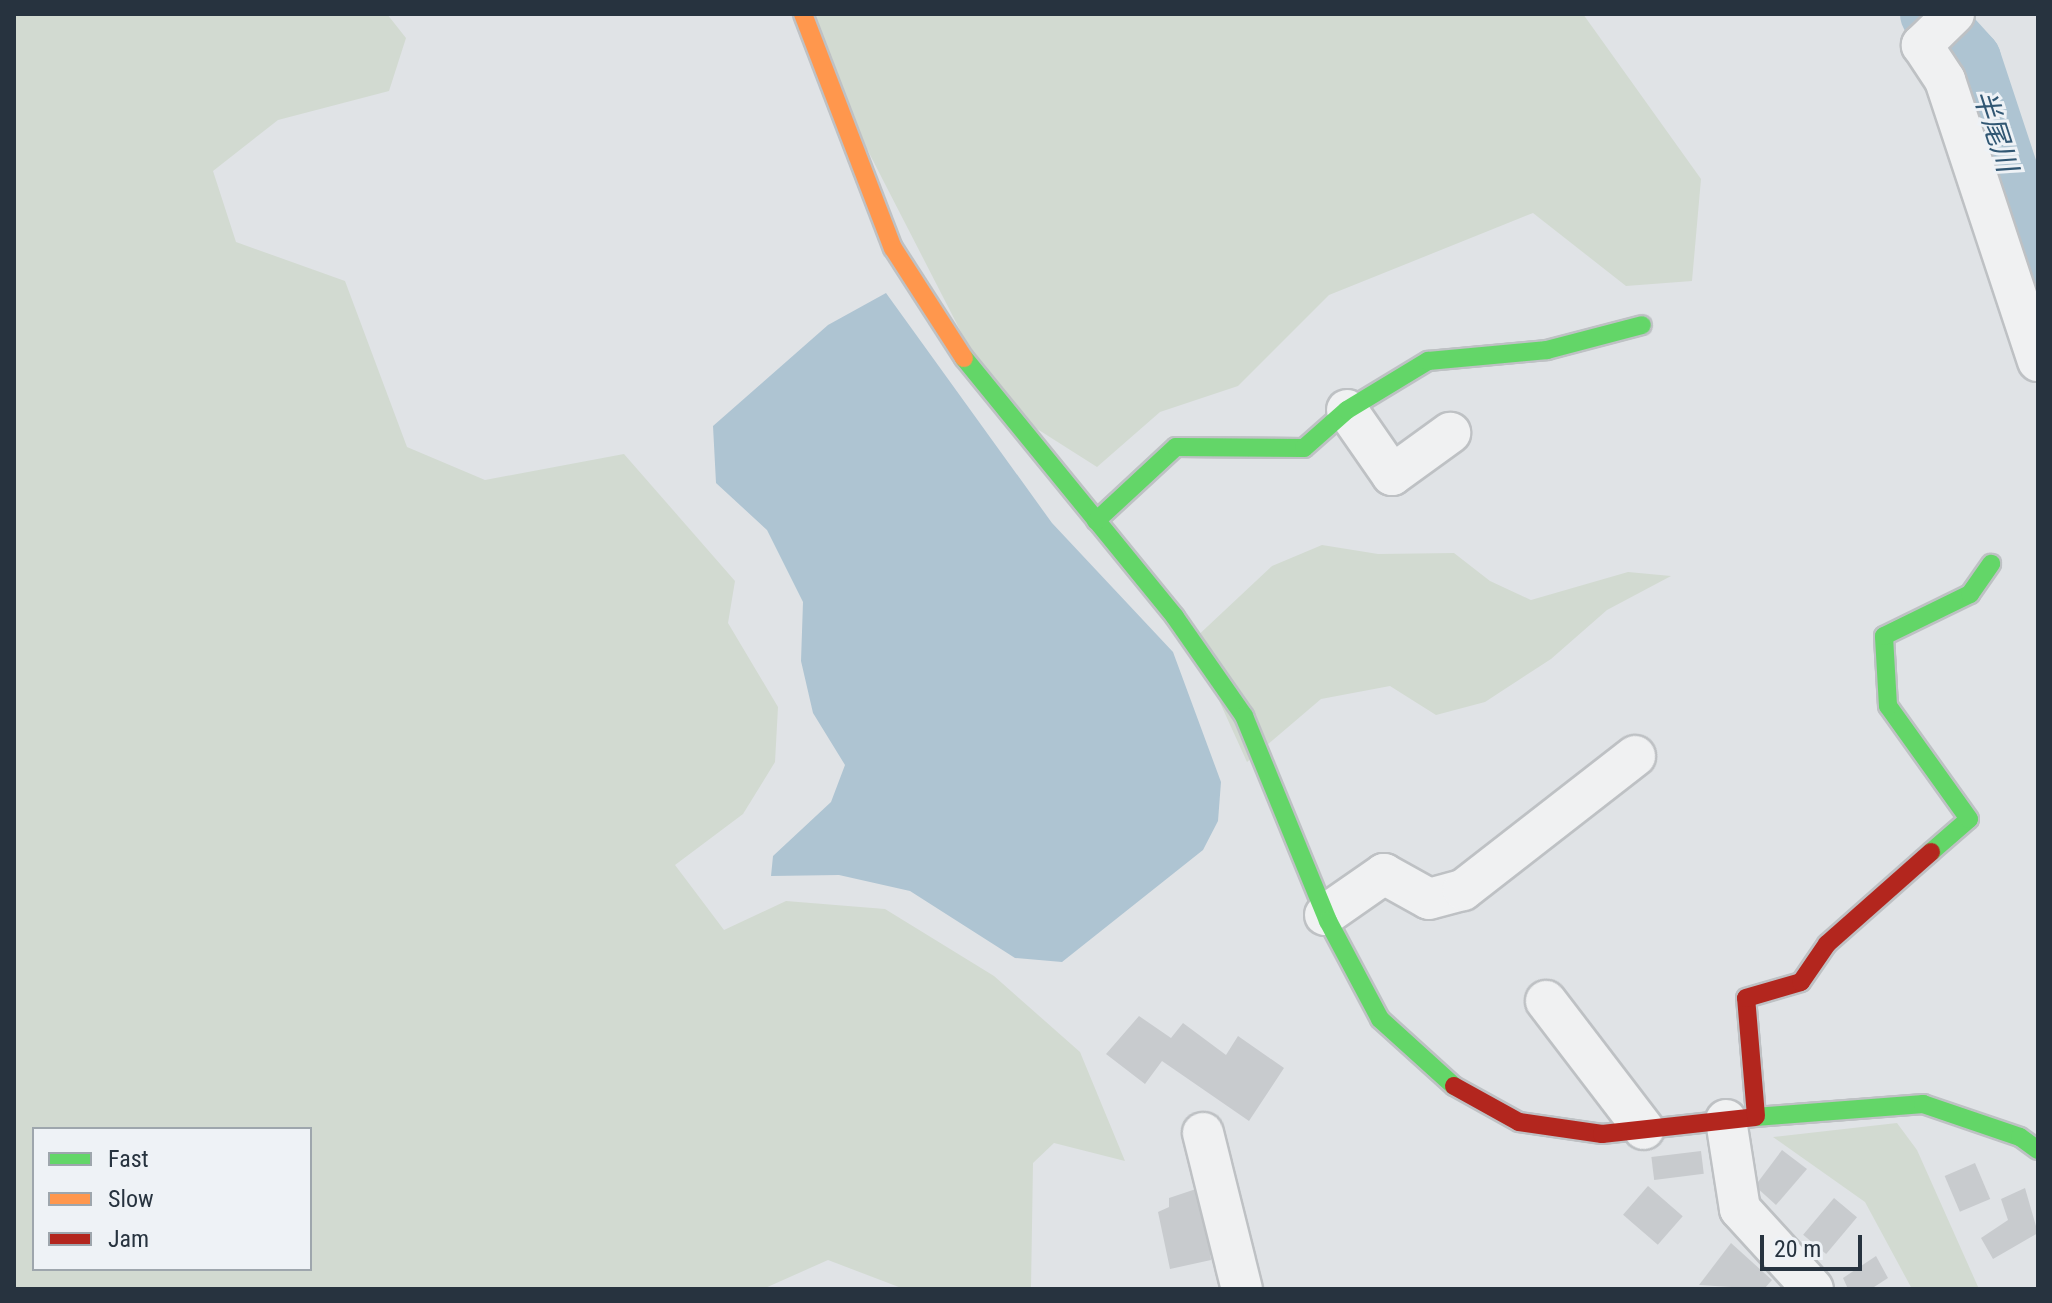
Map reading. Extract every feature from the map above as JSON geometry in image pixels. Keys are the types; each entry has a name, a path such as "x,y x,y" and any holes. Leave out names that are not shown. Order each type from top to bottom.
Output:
{"street":[{"path":"803,14 893,248 980,382 1175,617 1244,716 1325,915 1380,1019 1445,1081 1519,1122 1602,1134 1741,1118 1923,1104 2020,1137 2038,1150"},
{"path":"1954,14 1922,45 1945,80 2038,361"},
{"path":"1096,521 1176,447 1304,448 1347,410 1428,361 1547,350 1642,325"},
{"path":"1347,410 1392,475 1450,433"},
{"path":"1813,1289 1740,1209 1746,998 1801,982 1827,944 1969,819 1888,706 1884,636 1970,594 1991,564"},
{"path":"1325,915 1384,874 1429,899 1463,890 1635,756"},
{"path":"1546,1001 1644,1129"},
{"path":"1203,1133 1242,1289"}],"shaded area":[{"path":"14,14 387,14 406,38 389,91 278,120 213,171 236,242 345,281 407,447 485,480 624,454 735,581 728,623 778,707 775,762 743,814 675,865 724,930 786,901 885,909 994,976 1080,1052 1125,1161 1054,1143 1033,1163 1031,1289 904,1289 828,1260 763,1289 14,1289"},
{"path":"813,14 1583,14 1701,179 1692,281 1626,286 1533,213 1329,295 1238,386 1160,412 1097,467 998,404 866,147"},
{"path":"1322,545 1378,554 1454,553 1490,581 1531,600 1628,572 1671,576 1607,610 1551,659 1485,702 1436,715 1390,686 1321,699 1247,762 1192,641 1272,566"},
{"path":"1897,1123 1917,1150 1979,1289 1912,1289 1865,1202 1773,1137"}],"water":[{"path":"886,293 1052,523 1173,652 1221,782 1218,821 1203,850 1062,962 1015,958 910,891 839,875 771,876 773,856 831,802 845,765 813,713 801,661 803,602 767,530 716,483 713,426 828,325"}],"building":[{"path":"1139,1016 1171,1038 1183,1023 1226,1055 1238,1036 1284,1068 1249,1121 1162,1061 1145,1084 1106,1054"},
{"path":"1782,1150 1807,1169 1776,1205 1755,1186"},
{"path":"1701,1151 1704,1174 1654,1180 1651,1157"},
{"path":"1975,1163 1990,1199 1960,1212 1945,1176"},
{"path":"1648,1186 1683,1216 1658,1245 1623,1215"},
{"path":"1202,1187 1211,1260 1170,1269 1158,1212 1169,1207 1169,1198"},
{"path":"2025,1188 2038,1233 1993,1259 1981,1238 2008,1220 2001,1199"},
{"path":"1834,1198 1857,1217 1826,1254 1803,1235"},
{"path":"1731,1243 1772,1280 1764,1289 1699,1285"},
{"path":"1876,1256 1888,1278 1871,1289 1848,1289 1843,1278"}],"waterway":[{"name":"半尾川","path":"1930,14 1971,59 2038,261"}],"traffic: fast":[{"path":"1096,521 1176,447 1304,448 1347,410 1428,361 1547,350 1642,325"},
{"path":"964,358 1175,617 1244,716 1328,921 1380,1019 1454,1086"},
{"path":"1931,852 1969,819 1888,706 1884,636 1970,594 1991,564"},
{"path":"1755,1117 1923,1104 2020,1137 2038,1150"}],"traffic: slow":[{"path":"803,14 893,248 964,358"}],"traffic: jam":[{"path":"1756,1116 1746,998 1801,982 1827,944 1931,852"},
{"path":"1454,1086 1519,1122 1602,1134 1755,1117"}]}
